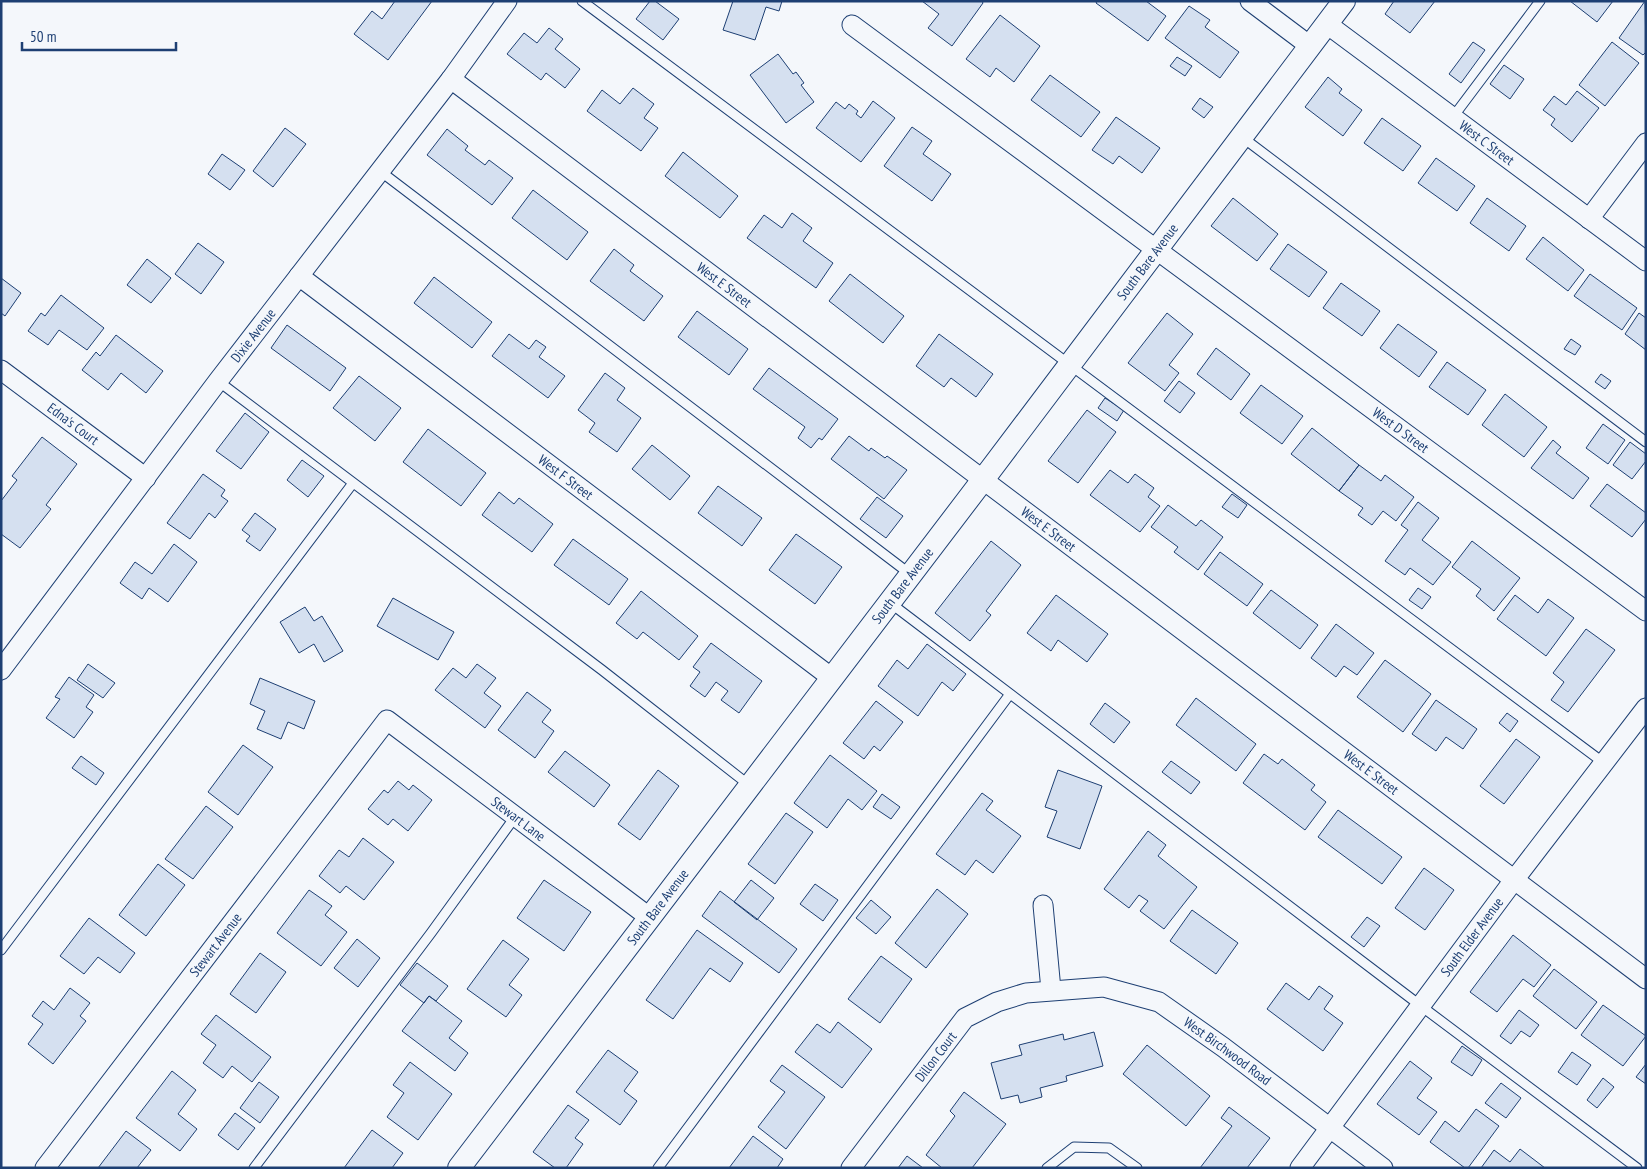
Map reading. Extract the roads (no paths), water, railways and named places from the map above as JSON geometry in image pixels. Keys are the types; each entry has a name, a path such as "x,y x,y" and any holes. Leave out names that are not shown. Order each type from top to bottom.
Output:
{"street":[{"name":"Dixie Avenue","path":"1,670 218,381 451,79 507,1"},
{"path":"1250,1 1310,46"},
{"name":"South Bare Avenue","path":"459,1168 1344,1"},
{"name":"West C Street","path":"1327,24 1646,261"},
{"name":"West D Street","path":"852,26 1646,611"},
{"name":"West E Street","path":"451,79 1646,979"},
{"path":"1589,219 1646,143"},
{"name":"West F Street","path":"299,276 832,678"},
{"name":"Edna's Court","path":"1,370 146,478"},
{"name":"South Elder Avenue","path":"1300,1168 1514,880 1646,708"},
{"name":"Stewart Lane","path":"387,720 649,917"},
{"name":"Stewart Avenue","path":"45,1168 387,720"},
{"path":"1043,905 1051,990"},
{"name":"West Birchwood Road","path":"1051,990 1104,987 1159,1002 1223,1046 1383,1168"},
{"name":"Dillon Court","path":"851,1168 965,1018 997,1002 1026,993 1051,990"}],"lane":[{"path":"582,1 1604,763"},
{"path":"1453,117 1540,1"},
{"path":"1242,136 1646,442"},
{"path":"380,171 910,574"},
{"path":"218,381 602,670 750,785"},
{"path":"1,950 353,483"},
{"path":"889,602 1420,1006 1637,1168"},
{"path":"658,1168 1010,694"},
{"path":"254,1168 431,932 514,817"},
{"path":"1047,1168 1074,1147 1109,1148 1136,1168"}]}
